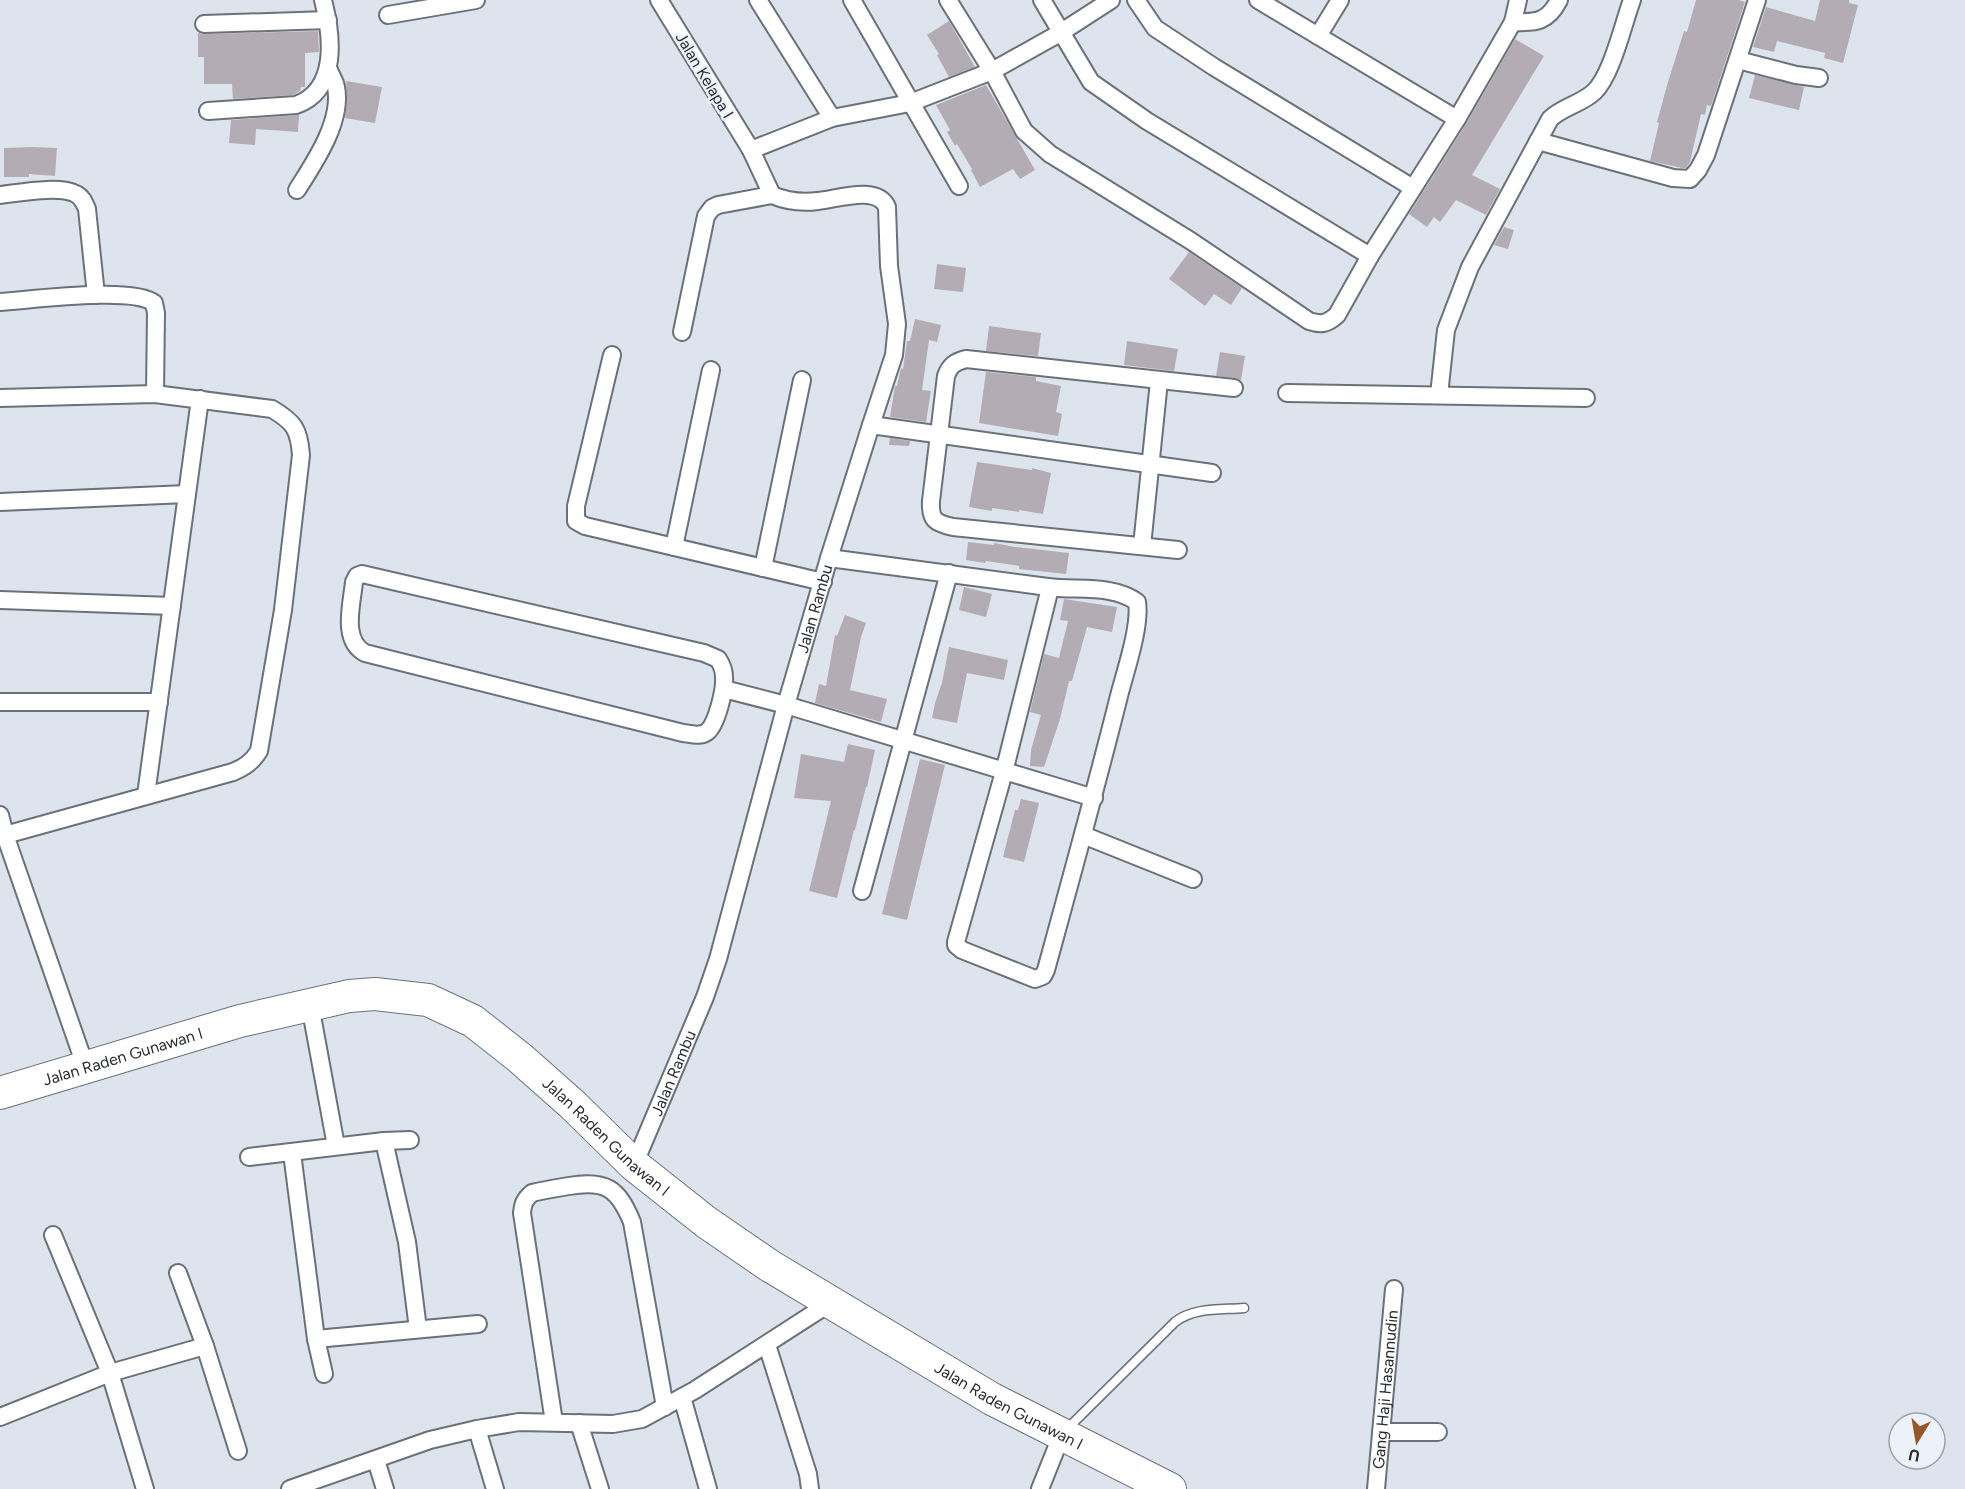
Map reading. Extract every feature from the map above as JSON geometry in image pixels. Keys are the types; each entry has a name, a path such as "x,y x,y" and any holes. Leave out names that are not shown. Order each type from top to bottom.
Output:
{"highway":[{"name":"Jalan Raden Gunawan I","path":"0,1093 240,1021 349,996 375,994 428,1000 473,1021 564,1097 634,1165 706,1222 770,1266 992,1399 1169,1489"}],"street":[{"path":"297,190 315,162 335,113 336,85 329,70 330,37 323,0"},
{"path":"388,15 476,0"},
{"name":"Jalan Kelapa I","path":"659,0 751,150"},
{"path":"758,0 832,118"},
{"path":"852,0 959,186"},
{"path":"948,0 992,72 1024,131 1050,154 1191,241 1309,321 1320,324 1330,321 1337,315 1370,256 1457,119 1513,22 1518,0"},
{"path":"1042,0 1091,82 1147,120 1370,256"},
{"path":"682,332 706,216 712,208 718,205 772,195 751,150 832,118 910,103 992,72 1060,33 1111,0"},
{"path":"1136,0 1155,28 1214,67 1413,188"},
{"path":"1258,0 1457,119"},
{"path":"1318,36 1340,0"},
{"path":"1513,22 1532,23 1545,18 1554,11 1559,0"},
{"path":"1439,395 1446,330 1470,267 1545,127 1556,114 1582,101 1598,88 1610,63 1632,0"},
{"path":"1538,141 1674,178 1690,179 1706,155 1757,0"},
{"path":"204,24 328,20"},
{"path":"1738,60 1796,75 1820,78"},
{"path":"208,111 304,103 313,96 329,70"},
{"path":"0,195 41,190 74,192 82,198 87,209 96,295"},
{"name":"Jalan Rambu","path":"634,1165 705,997 718,959 786,705 897,340 889,267 887,207 884,201 874,195 816,201 783,199 772,195"},
{"path":"0,302 96,295 148,298 154,303 156,313 155,394"},
{"path":"612,355 576,506 576,521 585,526 823,582"},
{"path":"1178,550 941,524 935,520 931,512 948,369 955,362 966,359 1234,388"},
{"path":"674,547 711,370"},
{"path":"763,568 802,380"},
{"path":"1142,546 1159,381"},
{"path":"1287,393 1586,398"},
{"path":"0,398 155,394 272,409 286,417 294,426 300,439 301,455 283,610 260,745 253,760 244,768 233,772 5,835"},
{"path":"146,795 200,399"},
{"path":"871,425 1212,473"},
{"path":"0,502 187,495"},
{"path":"829,558 1050,588 1110,592 1129,596 1137,603 1138,610 1132,642 1094,798 1046,970 1043,976 1035,979 958,948 956,939 1004,772 1050,588"},
{"path":"862,891 949,573"},
{"path":"363,574 704,653 718,659 722,666 724,689 714,722 707,732 697,735 364,653 351,639 354,582 357,576 363,574"},
{"path":"0,600 172,606"},
{"path":"724,689 786,705 1094,798"},
{"path":"0,702 159,702"},
{"path":"0,815 86,1068"},
{"path":"1083,835 1193,879"},
{"path":"310,1005 336,1146"},
{"path":"249,1157 336,1146 410,1140"},
{"path":"384,1141 407,1242 418,1329"},
{"path":"292,1153 316,1339 324,1374"},
{"path":"554,1422 522,1213 523,1205 525,1199 532,1193 587,1183 602,1185 617,1195 632,1222 665,1407"},
{"path":"53,1235 110,1373 145,1489"},
{"path":"178,1273 205,1346 238,1451"},
{"name":"Gang Haji Hasannudin","path":"1376,1489 1394,1289"},
{"path":"290,1489 430,1440 477,1429 519,1422 613,1424 642,1419 682,1397 830,1303"},
{"path":"316,1339 478,1324"},
{"path":"767,1344 808,1474 810,1489"},
{"path":"0,1418 110,1373 205,1346"},
{"path":"682,1397 708,1489"},
{"path":"579,1423 600,1489"},
{"path":"477,1429 495,1489"},
{"path":"1381,1432 1438,1432"},
{"path":"1040,1489 1062,1434"},
{"path":"376,1460 385,1489"}],"lane":[{"path":"1062,1434 1184,1314 1244,1308"}],"building":[{"path":"1696,0 1745,2 1711,106 1707,105 1705,115 1701,114 1690,162 1686,168 1682,168 1650,161 1659,123 1657,122 1668,82 1684,31 1687,32"},
{"path":"1820,0 1849,0 1849,3 1858,5 1843,63 1824,58 1825,53 1777,41 1774,52 1753,47 1766,7 1815,21"},
{"path":"949,21 975,67 949,77 937,55 939,54 927,35"},
{"path":"318,31 319,52 305,53 305,87 301,87 300,91 293,95 233,99 232,84 204,84 204,57 198,57 198,33"},
{"path":"1515,39 1544,56 1472,175 1500,189 1486,215 1456,200 1440,222 1434,217 1427,227 1409,214 1466,124"},
{"path":"1755,75 1804,87 1799,110 1749,98"},
{"path":"346,81 382,87 375,123 345,118"},
{"path":"986,85 1035,170 1020,179 1013,169 980,187 957,144 955,146 947,132 950,130 936,105"},
{"path":"299,115 298,132 256,129 255,145 229,143 231,120"},
{"path":"4,148 57,148 55,176 29,174 29,177 4,177"},
{"path":"1504,227 1514,230 1508,249 1494,245"},
{"path":"1189,252 1242,288 1231,305 1214,294 1205,306 1169,279"},
{"path":"937,264 966,268 963,292 934,289"},
{"path":"915,319 941,325 937,342 929,340 922,390 931,391 926,422 890,417 895,386 897,386 901,368 903,369 907,341 910,341"},
{"path":"989,326 1041,333 1038,356 986,351"},
{"path":"1127,341 1178,349 1174,371 1124,365"},
{"path":"1220,352 1245,356 1241,380 1216,376"},
{"path":"986,372 1036,377 1036,381 1061,386 1056,412 1062,414 1058,436 979,423"},
{"path":"890,438 910,441 909,446 889,445"},
{"path":"977,462 1032,470 1032,468 1051,473 1043,514 992,508 992,511 969,507"},
{"path":"968,542 994,545 994,543 1069,553 1066,574 966,560"},
{"path":"964,587 992,594 986,617 959,610"},
{"path":"1064,599 1117,607 1112,632 1087,627 1044,767 1030,766 1031,750 1041,715 1030,712 1044,654 1059,658 1068,621 1060,620"},
{"path":"845,615 866,623 850,690 887,699 881,722 815,703 819,684 826,686 835,635 837,636"},
{"path":"949,647 1008,660 1004,680 967,673 957,723 932,718"},
{"path":"848,744 875,750 837,898 809,891 831,801 794,798 801,754 844,762"},
{"path":"920,759 945,765 907,920 882,914"},
{"path":"1021,799 1039,803 1024,862 1003,857 1015,810 1018,810"}]}
